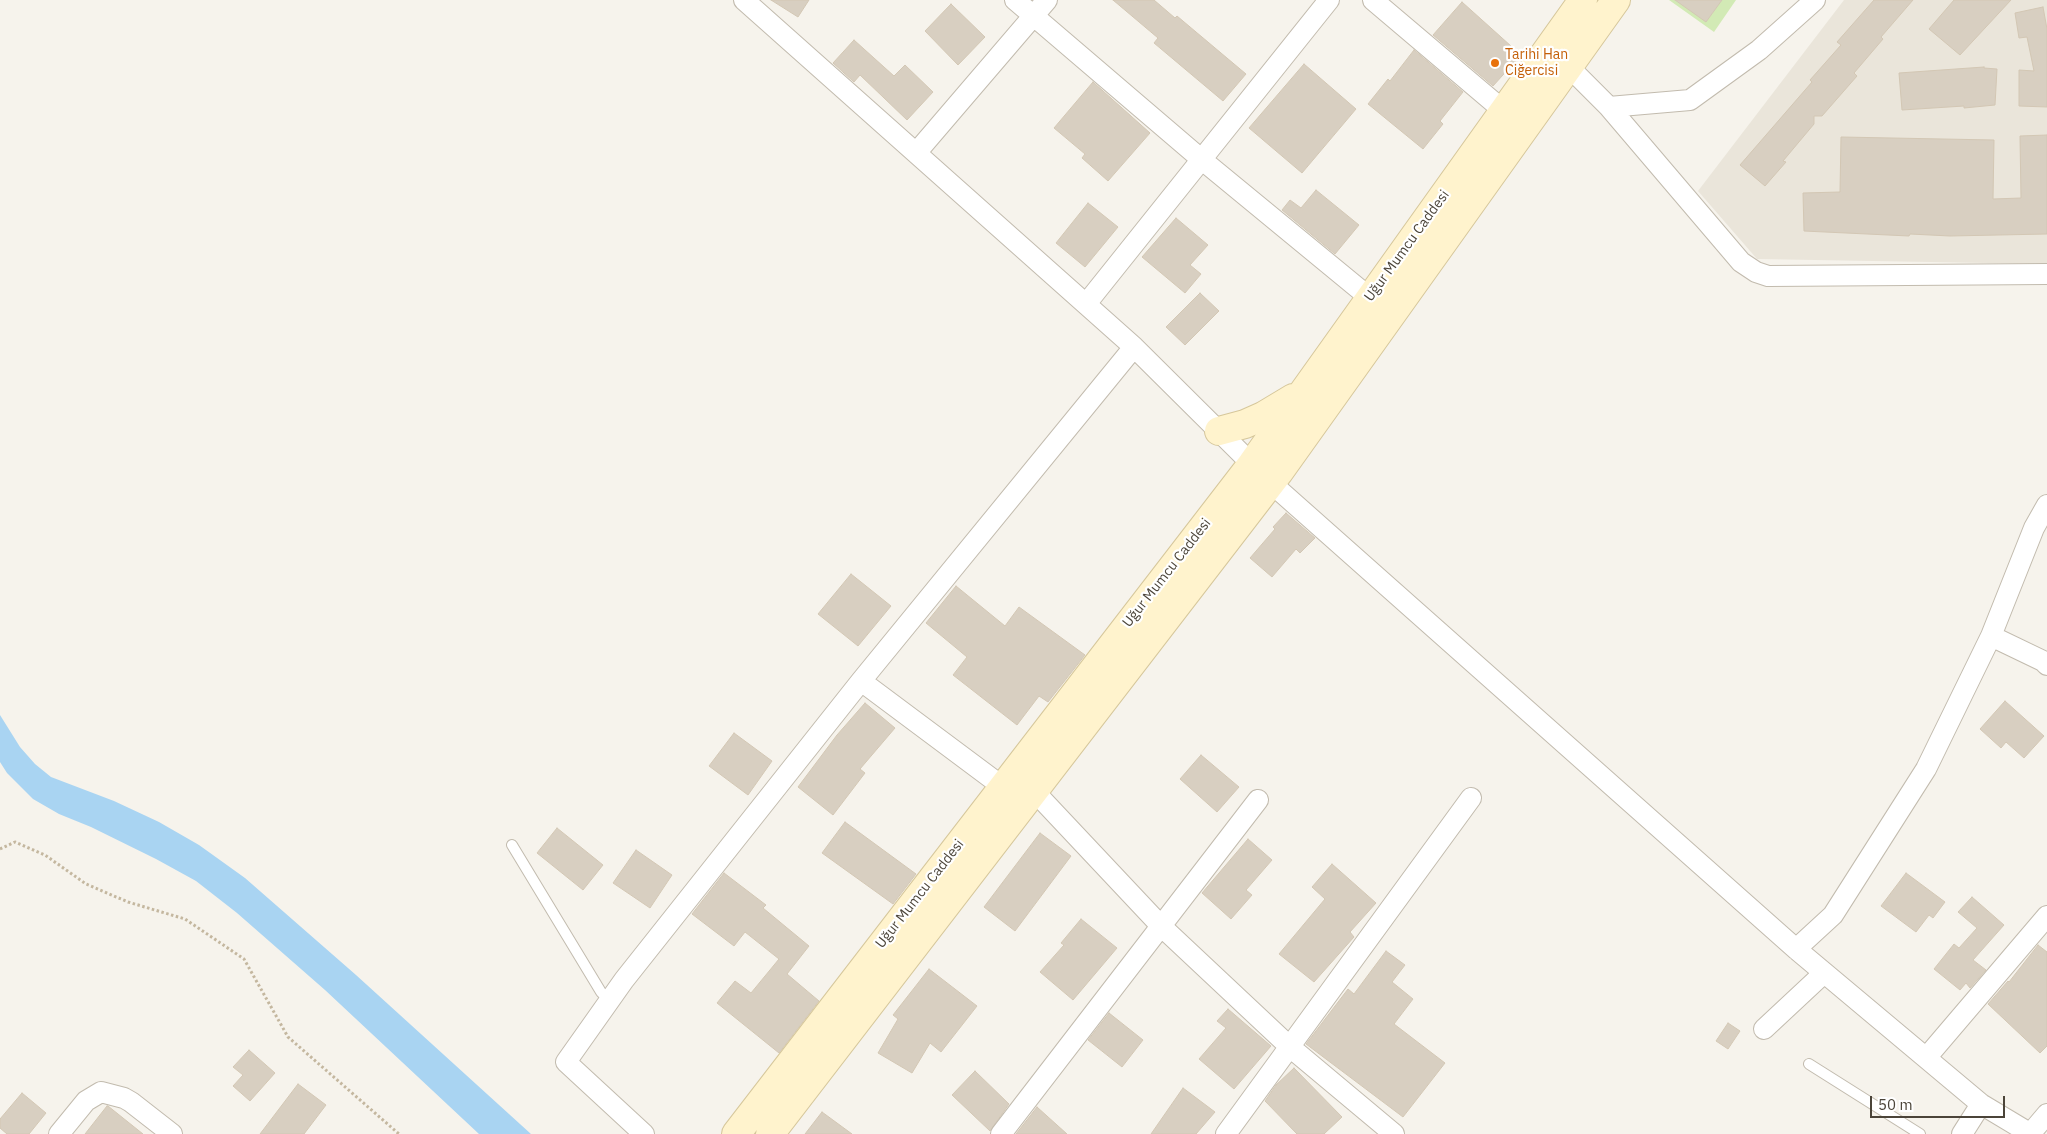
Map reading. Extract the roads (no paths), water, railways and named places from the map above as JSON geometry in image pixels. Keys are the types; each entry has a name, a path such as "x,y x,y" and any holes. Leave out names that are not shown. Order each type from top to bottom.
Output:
{"street":[{"path":"744,0 1134,347 1271,483 1824,973 1981,1104 2031,1134 2047,1114"},
{"path":"1015,0 1202,159 1370,298"},
{"path":"916,153 1048,0"},
{"path":"1086,304 1329,0"},
{"path":"1373,0 1504,111"},
{"name":"Uğur Mumcu Caddesi","path":"770,1134 1271,483 1616,0"},
{"path":"1609,107 1690,100 1759,50 1815,0"},
{"path":"1575,4 1596,28"},
{"name":"Uğur Mumcu Caddesi","path":"736,1134 1252,464 1504,111 1546,51 1575,4"},
{"path":"1546,51 1569,67 1609,107 1735,255 1756,272 1768,276 2047,274"},
{"path":"644,1134 566,1062 609,1000 861,681 1134,347"},
{"path":"1219,431 1245,424 1263,416 1303,392"},
{"path":"1796,949 1833,915 1926,769 1991,636 2034,528 2047,505"},
{"path":"1991,636 2043,661 2047,665"},
{"path":"861,681 1003,787"},
{"path":"1034,791 1161,926 1290,1047 1394,1134"},
{"path":"1226,1134 1471,798"},
{"path":"1001,1134 1258,800"},
{"path":"1926,1058 2047,916"},
{"path":"1764,1029 1824,973"},
{"path":"59,1134 86,1101 101,1092 124,1098 131,1102 172,1134"},
{"path":"1962,1134 1981,1104"}],"lane":[{"path":"512,845 601,992 609,1000"},
{"path":"1809,1064 1920,1134"}],"water":[{"path":"0,715 20,747 35,764 51,777 114,801 159,822 199,845 245,878 356,975 531,1134 479,1134 325,990 237,913 196,881 91,827 59,814 33,799 7,773 0,762"}],"place":[{"name":"Tarihi Han Ciğercisi","path":"1495,63"}]}
